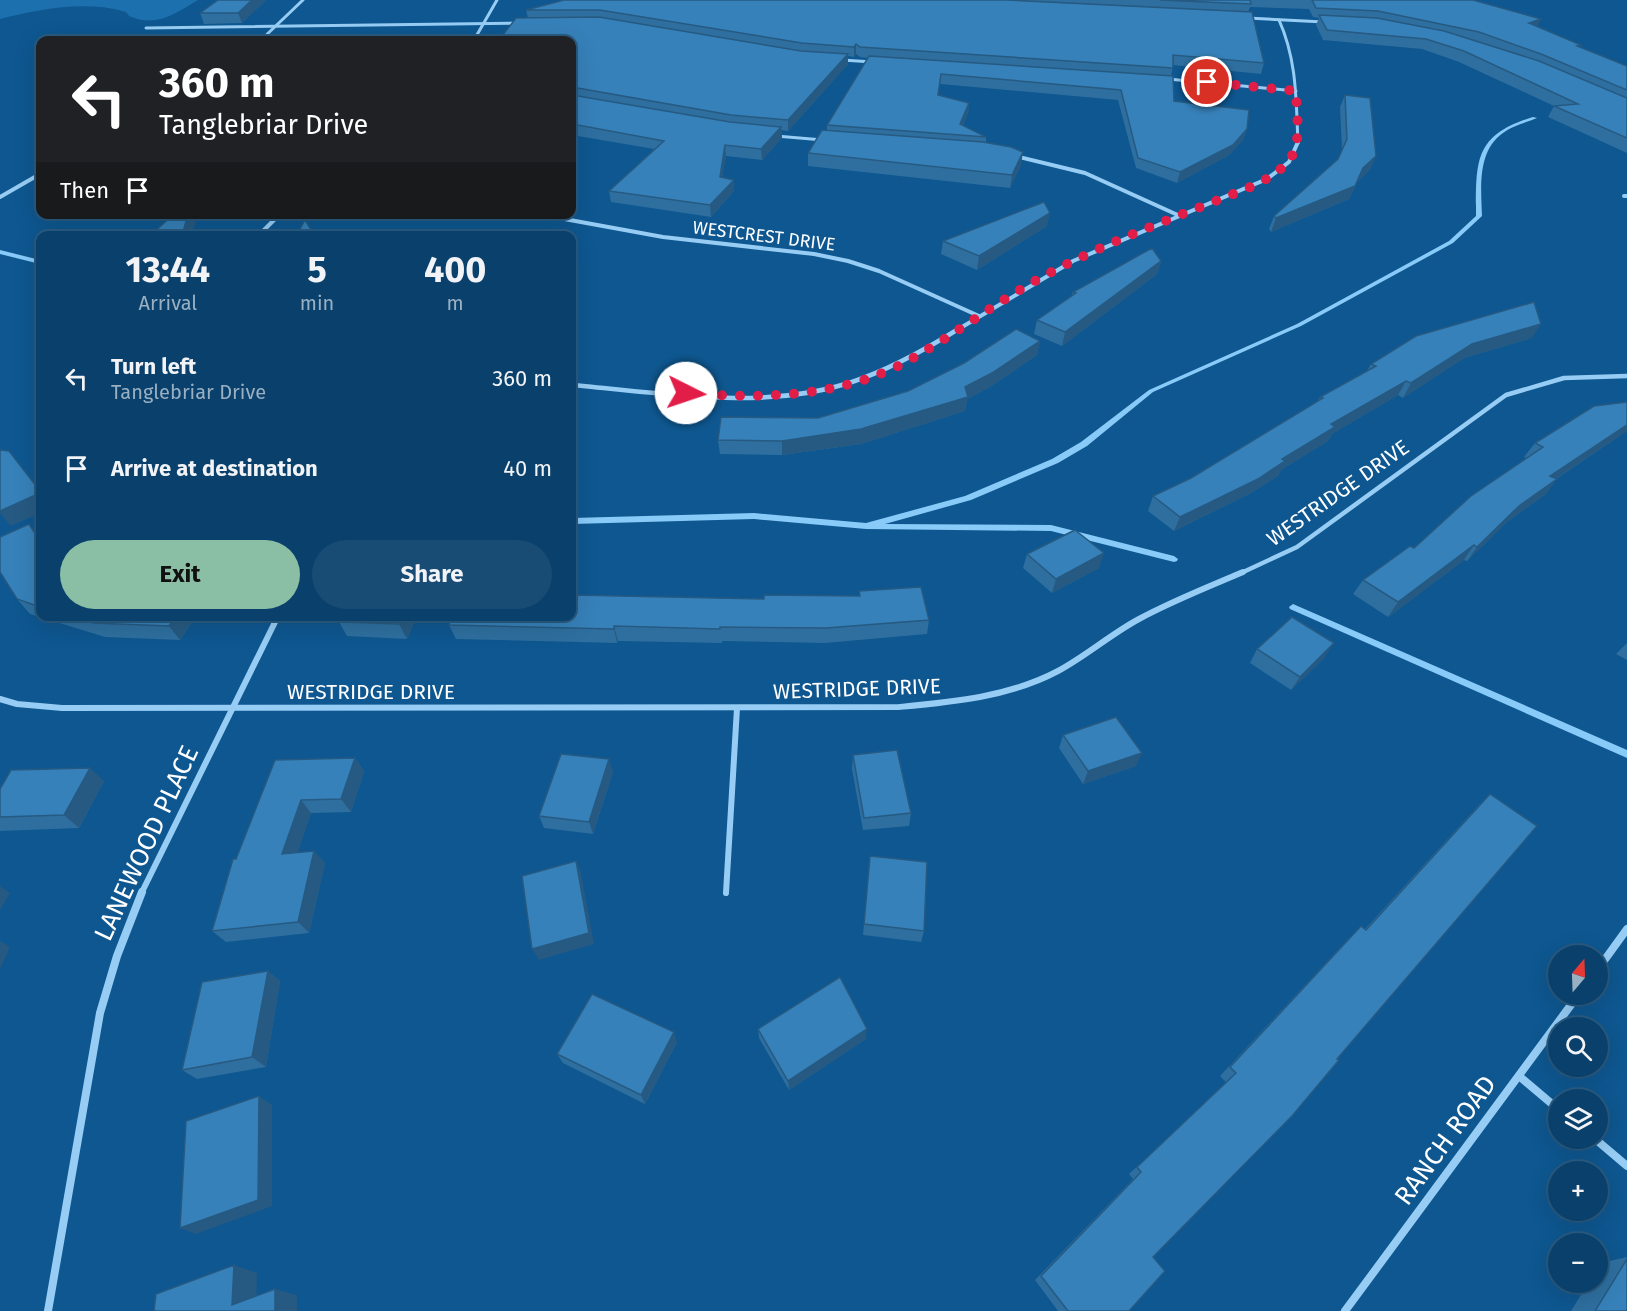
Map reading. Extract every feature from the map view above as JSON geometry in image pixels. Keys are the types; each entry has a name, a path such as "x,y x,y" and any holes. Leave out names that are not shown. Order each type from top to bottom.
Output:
{"street":[{"path":"266,36 303,0"},
{"path":"476,36 497,0"},
{"path":"1243,18 1326,22"},
{"path":"576,385 751,396 817,391 862,380 892,369 1046,274 1267,179 1289,162 1298,145 1296,91 1290,44 1279,20"},
{"path":"146,28 529,23"},
{"path":"838,60 873,62"},
{"path":"1165,79 1296,91"},
{"path":"767,135 824,141"},
{"path":"1010,155 1086,173 1180,216"},
{"path":"0,197 36,176"},
{"path":"263,231 275,219"},
{"name":"WESTCREST DRIVE","path":"564,219 663,237 814,254 848,261 879,271 979,316"},
{"name":"WESTRIDGE DRIVE","path":"0,699 17,704 62,708 232,709 737,708 936,705 967,700 1017,687 1078,660 1137,620 1178,599 1254,568 1297,547 1506,395 1564,378 1627,376"},
{"name":"LANEWOOD PLACE","path":"48,1311 100,1013 117,956 133,911 159,856 276,621"},
{"path":"726,893 737,708"},
{"path":"1608,955 1627,929"},
{"name":"RANCH ROAD","path":"1345,1311 1571,1005"},
{"path":"1519,1076 1548,1101"},
{"path":"1607,1149 1627,1166"}],"shaded area":[{"path":"0,0 198,0 165,18 148,21 111,8 79,6 47,9 0,19"}],"building":[{"path":"218,0 252,0 238,13 200,13"},
{"path":"564,0 1007,0 1252,12 1264,63 1173,55 1173,68 860,47 856,44 854,47 802,43 600,10 526,10"},
{"path":"1160,0 1250,0 1251,4"},
{"path":"1312,0 1473,0 1541,19 1529,23 1627,66 1627,90 1541,54 1479,32 1378,11 1316,8"},
{"path":"1319,15 1377,18 1444,31 1539,61 1627,98 1627,138 1554,106 1578,104 1464,51 1426,39 1327,30"},
{"path":"599,17 801,51 848,54 788,120 731,115 576,88 576,36 502,36 516,18"},
{"path":"869,56 1173,76 1174,101 1249,110 1247,129 1233,145 1180,172 1138,158 1121,90 941,74 938,95 969,103 960,124 986,137 827,125"},
{"path":"1345,95 1370,98 1376,156 1363,168 1355,186 1276,218 1274,216 1338,159 1347,139"},
{"path":"576,96 730,122 781,127 761,149 725,145 720,177 734,180 710,205 609,191 664,141 576,125"},
{"path":"822,130 983,142 1011,147 1023,152 1012,175 808,153"},
{"path":"1044,202 1050,213 979,256 943,241"},
{"path":"168,219 187,219 183,231 155,231"},
{"path":"305,220 312,231 299,231"},
{"path":"1152,248 1161,261 1065,332 1037,320 1076,293 1073,292"},
{"path":"1534,302 1541,324 1472,344 1411,383 1406,381 1331,424 1335,427 1282,459 1285,461 1258,479 1180,517 1153,496 1191,478 1323,398 1320,397 1376,366 1371,364 1416,336"},
{"path":"1016,329 1040,341 992,373 965,387 968,397 861,429 782,441 718,440 721,417 818,418 908,391 964,363"},
{"path":"1627,402 1627,425 1550,476 1557,479 1519,506 1477,547 1474,545 1398,602 1363,580 1410,546 1414,548 1471,496 1543,447 1535,443 1594,406"},
{"path":"0,450 9,451 36,486 36,495 0,511"},
{"path":"29,524 36,535 36,606 17,599 0,572 0,537"},
{"path":"1075,530 1104,553 1056,579 1027,554"},
{"path":"921,587 929,620 826,628 720,627 720,629 614,626 614,629 449,625 450,621 576,621 576,595 764,599 764,595 860,596 859,591"},
{"path":"1292,617 1334,643 1300,677 1257,649"},
{"path":"87,621 172,621 169,626"},
{"path":"340,621 400,621 399,624"},
{"path":"1116,717 1142,753 1088,771 1063,735"},
{"path":"897,750 911,813 864,818 853,755"},
{"path":"561,754 609,759 589,822 539,816"},
{"path":"355,758 341,799 301,800 282,854 314,851 298,922 212,931 233,859 236,859 275,760"},
{"path":"90,768 64,815 0,817 0,789 11,770"},
{"path":"1490,794 1537,826 1337,1059 1339,1060 1292,1116 1153,1257 1165,1271 1129,1311 1068,1311 1041,1276 1141,1172 1137,1167 1236,1073 1230,1067 1361,926 1366,930"},
{"path":"870,856 927,862 924,931 864,924"},
{"path":"576,861 589,933 532,949 522,876"},
{"path":"268,971 252,1057 182,1070 202,982"},
{"path":"840,977 867,1029 788,1081 758,1029"},
{"path":"592,994 674,1032 641,1095 557,1054"},
{"path":"259,1096 258,1200 180,1228 186,1121"},
{"path":"1627,1259 1627,1311 1595,1311"},
{"path":"234,1265 232,1305 275,1289 275,1311 154,1311 156,1294"}],"waterway":[{"path":"866,526 968,498 1055,461 1084,444 1151,391 1299,325 1451,242 1479,216 1481,166 1484,152 1491,141 1501,131 1535,118"},
{"path":"0,252 36,261"},
{"path":"576,521 754,516 866,526"},
{"path":"866,526 1051,528 1174,559"},
{"path":"1293,607 1627,754"}],"route":[{"path":"686,393 787,395 817,391 862,380 892,369 1046,274 1086,255 1253,186 1267,179 1289,162 1298,145 1296,91 1207,82"}]}
